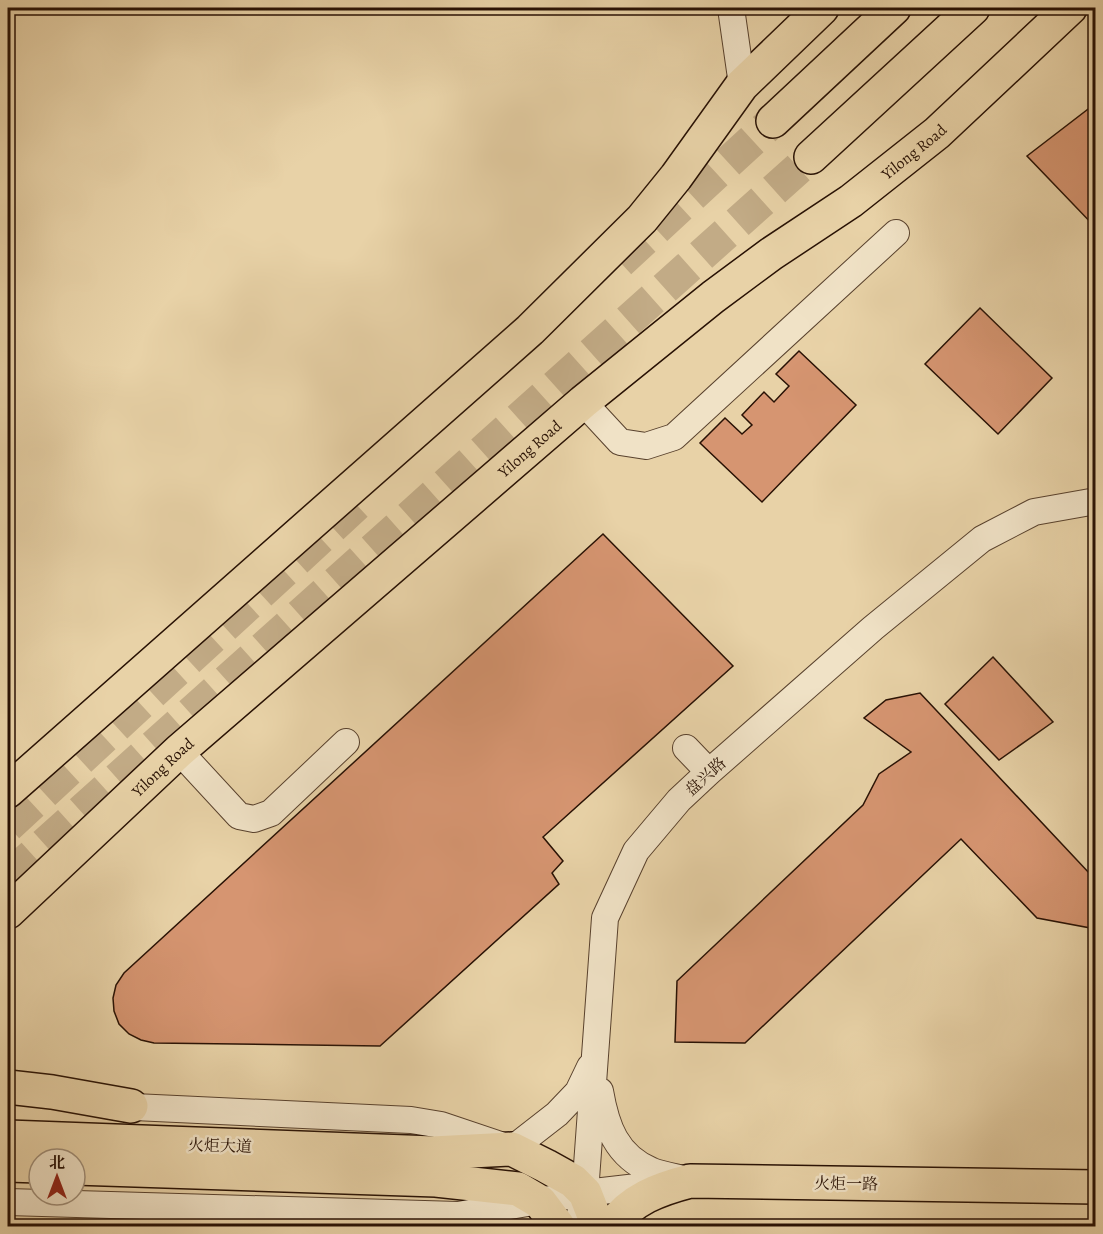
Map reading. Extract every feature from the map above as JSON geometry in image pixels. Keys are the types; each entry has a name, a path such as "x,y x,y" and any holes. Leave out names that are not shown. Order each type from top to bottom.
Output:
{"main road":[{"path":"8,791 530,330 642,219 676,177 742,85 822,8"},
{"path":"773,121 894,8"},
{"path":"811,157 973,8"},
{"name":"Yilong Road","path":"8,912 179,751 583,402 713,297 771,254 851,201 937,133 1070,8"},
{"path":"8,1087 52,1092 131,1107"},
{"name":"火炬大道","path":"8,1137 435,1166"},
{"path":"435,1166 512,1149 573,1182 585,1193 598,1227"},
{"path":"8,1165 27,1166"},
{"path":"435,1166 518,1189 549,1214"},
{"name":"火炬大道","path":"87,1167 435,1166"},
{"name":"火炬一路","path":"612,1227 627,1209 643,1197 663,1188 690,1181 1095,1187"}],"street":[{"path":"731,8 742,85"},
{"path":"583,402 620,442 646,446 674,437 896,233"},
{"name":"盘兴路","path":"578,1227 585,1193 605,918 636,851 679,800 709,772 873,628 982,539 1034,512 1095,501"},
{"path":"179,751 239,816 254,819 271,813 346,742"},
{"path":"686,748 709,772"},
{"path":"8,1101 411,1120 441,1125 512,1149 557,1114 578,1092 594,1059"},
{"path":"594,1059 605,1118 615,1141 631,1158 651,1171 690,1181"},
{"path":"8,1202 458,1215 549,1214 585,1193 690,1181"}],"building":[{"path":"1096,103 1096,228 1027,156"},
{"path":"980,308 1052,378 998,434 925,364"},
{"path":"799,351 856,405 762,502 700,443 725,418 742,434 752,425 742,415 764,392 774,402 789,386 776,374"},
{"path":"603,534 733,666 543,837 563,861 552,873 559,884 380,1046 154,1043 129,1034 119,1024 114,1011 113,998 116,985 124,973"},
{"path":"993,657 1053,722 999,760 945,704"},
{"path":"920,693 1091,875 1096,875 1096,929 1037,918 961,839 745,1043 675,1042 677,981 863,805 879,774 911,752 864,718 886,700"}],"tunnel":[{"path":"620,262 773,121"},
{"path":"8,877 811,157"},
{"path":"8,826 368,494"}]}
